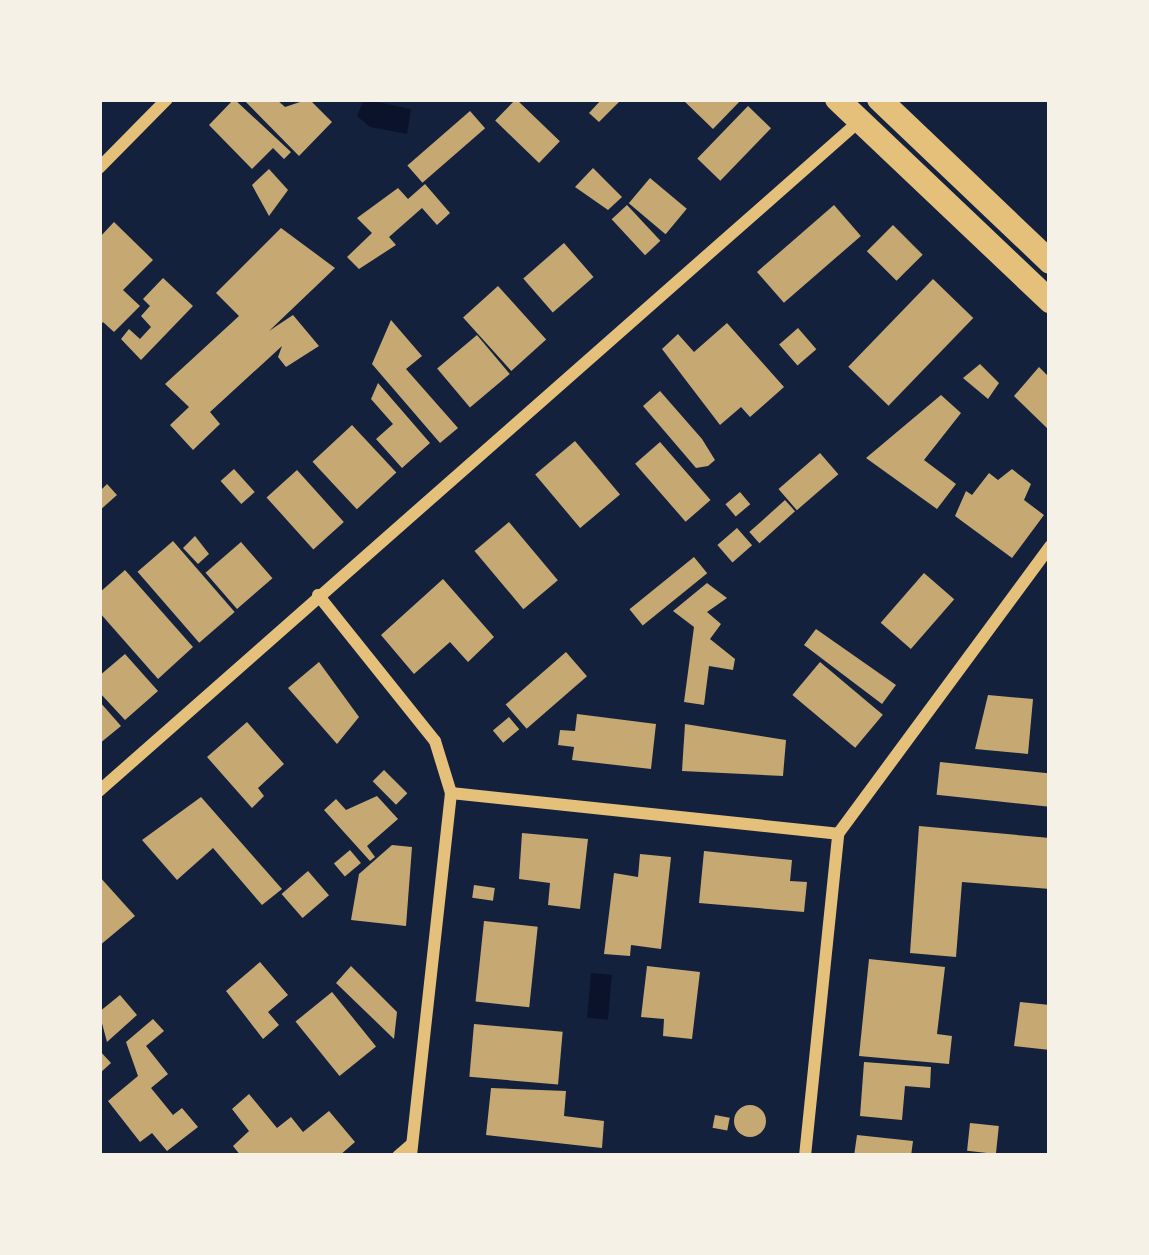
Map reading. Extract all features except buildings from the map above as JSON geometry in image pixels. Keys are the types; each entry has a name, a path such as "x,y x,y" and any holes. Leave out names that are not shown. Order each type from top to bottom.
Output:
{"main road":[{"path":"837,99 1050,301"},
{"path":"880,100 1050,262"}],"street":[{"path":"99,168 167,99"},
{"path":"99,791 880,100"},
{"path":"805,1156 838,834 1050,546"},
{"path":"318,595 435,741 451,793 412,1150 398,1156"},
{"path":"451,793 838,834"}],"water":[{"path":"364,99 411,109 407,134 370,127 357,116"},
{"path":"591,973 612,975 608,1020 587,1018"}]}
